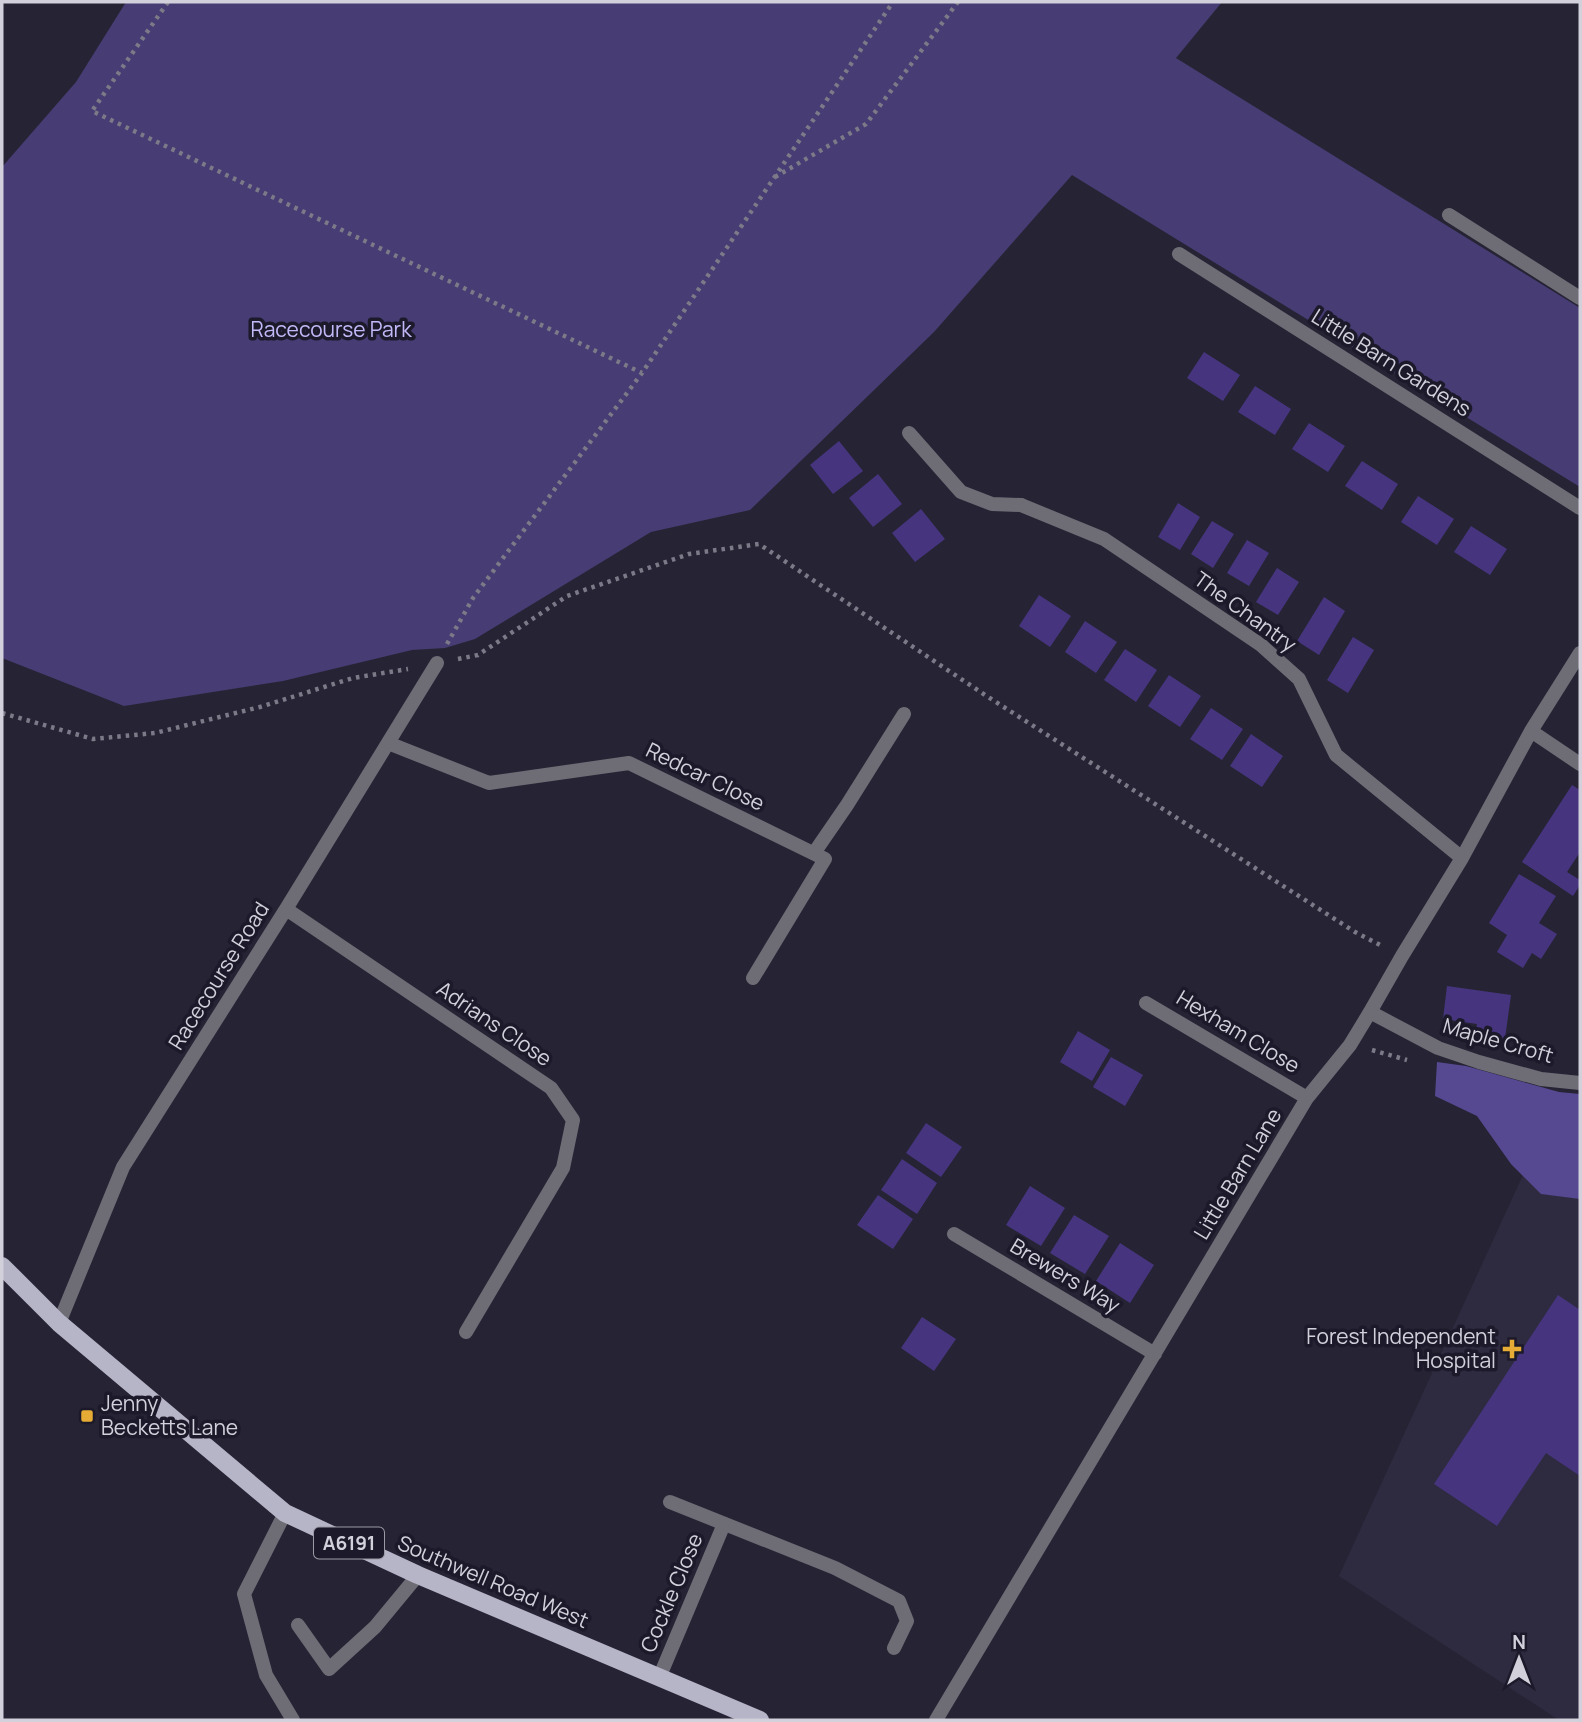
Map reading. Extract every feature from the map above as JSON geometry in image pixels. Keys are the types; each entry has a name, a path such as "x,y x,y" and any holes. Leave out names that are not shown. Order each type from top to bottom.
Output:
{"main road":[{"name":"Southwell Road West","path":"2,1266 59,1323 285,1513 418,1575 760,1720"}],"street":[{"path":"1449,215 1580,298"},
{"name":"Little Barn Gardens","path":"1179,254 1580,508"},
{"name":"The Chantry","path":"909,433 961,492 992,504 1021,505 1104,539 1261,645 1299,679 1336,755 1462,858"},
{"name":"Little Barn Lane","path":"936,1720 1307,1098 1350,1045 1370,1012 1462,858 1531,731 1580,653"},
{"name":"Racecourse Road","path":"59,1323 123,1167 437,663"},
{"path":"753,978 825,859 814,853 904,714"},
{"path":"1531,731 1580,764"},
{"name":"Redcar Close","path":"388,743 489,783 629,763 814,853"},
{"name":"Adrians Close","path":"286,909 551,1088 573,1120 563,1168 466,1332"},
{"name":"Hexham Close","path":"1146,1003 1307,1098"},
{"name":"Maple Croft","path":"1370,1012 1438,1048 1479,1062 1541,1079 1580,1083"},
{"name":"Brewers Way","path":"954,1234 1155,1354"},
{"path":"670,1502 835,1568 899,1601 907,1621 894,1648"},
{"path":"285,1513 244,1594 266,1675 293,1720"},
{"name":"Cockle Close","path":"659,1678 724,1524"},
{"path":"298,1625 329,1669 375,1627 418,1575"}],"path":[{"path":"168,2 92,111 642,373"},
{"path":"437,663 472,598 642,373 893,2"},
{"path":"774,177 866,124 958,2"},
{"path":"2,713 93,739 155,733 260,707 353,678 478,655 567,596 689,554 759,544 997,703 1355,932 1402,957"}],"shaded area":[{"path":"1437,1062 1466,1066 1559,1092 1580,1094 1580,1199 1541,1194 1511,1164 1477,1116 1435,1096"},
{"name":"Forest Independent Hospital","path":"1551,1114 1580,1123 1580,1720 1559,1720 1339,1576"}],"green space":[{"name":"Racecourse Park","path":"126,2 1222,2 1176,58 1580,308 1580,487 1072,175 934,332 750,510 651,532 475,639 445,648 412,650 283,681 124,706 2,658 2,167 76,82"}],"building":[{"path":"1204,352 1240,375 1223,401 1187,378"},
{"path":"1255,386 1291,409 1275,435 1238,412"},
{"path":"1309,423 1345,446 1328,472 1292,449"},
{"path":"839,441 863,471 833,494 810,465"},
{"path":"1362,461 1398,484 1382,510 1345,486"},
{"path":"878,474 902,504 873,527 849,498"},
{"path":"1418,496 1454,519 1437,545 1401,522"},
{"path":"1178,503 1200,517 1180,550 1158,537"},
{"path":"921,509 945,539 915,562 892,533"},
{"path":"1212,521 1234,534 1213,568 1191,554"},
{"path":"1471,526 1507,549 1490,575 1454,552"},
{"path":"1247,540 1269,553 1249,586 1227,573"},
{"path":"1277,568 1299,582 1278,615 1256,602"},
{"path":"1039,595 1071,616 1050,647 1019,626"},
{"path":"1324,597 1345,611 1319,655 1297,641"},
{"path":"1085,621 1117,642 1096,673 1065,652"},
{"path":"1353,637 1374,650 1348,693 1327,680"},
{"path":"1125,649 1157,670 1136,702 1104,680"},
{"path":"1169,675 1201,696 1180,727 1148,706"},
{"path":"1211,708 1243,729 1222,760 1190,739"},
{"path":"1251,734 1283,756 1262,787 1230,766"},
{"path":"1572,785 1580,790 1580,852 1567,872 1580,880 1573,896 1522,862"},
{"path":"1519,874 1556,896 1539,923 1557,934 1541,959 1532,953 1523,968 1497,952 1507,935 1489,923"},
{"path":"1447,986 1511,995 1504,1046 1474,1041 1477,1024 1443,1019"},
{"path":"1078,1031 1110,1050 1092,1081 1060,1062"},
{"path":"1111,1057 1143,1075 1125,1106 1093,1087"},
{"path":"926,1123 962,1147 941,1177 906,1153"},
{"path":"902,1159 937,1183 917,1214 881,1190"},
{"path":"1030,1186 1065,1208 1041,1246 1006,1225"},
{"path":"878,1195 913,1219 893,1249 857,1225"},
{"path":"1074,1215 1109,1236 1085,1274 1050,1253"},
{"path":"1120,1243 1154,1265 1130,1303 1096,1281"},
{"path":"1558,1295 1580,1310 1580,1476 1546,1453 1497,1526 1434,1484"},
{"path":"922,1317 956,1339 934,1371 901,1348"}],"place":[{"name":"Forest Independent Hospital","path":"1512,1349"},
{"name":"Jenny Becketts Lane","path":"87,1416"}]}
